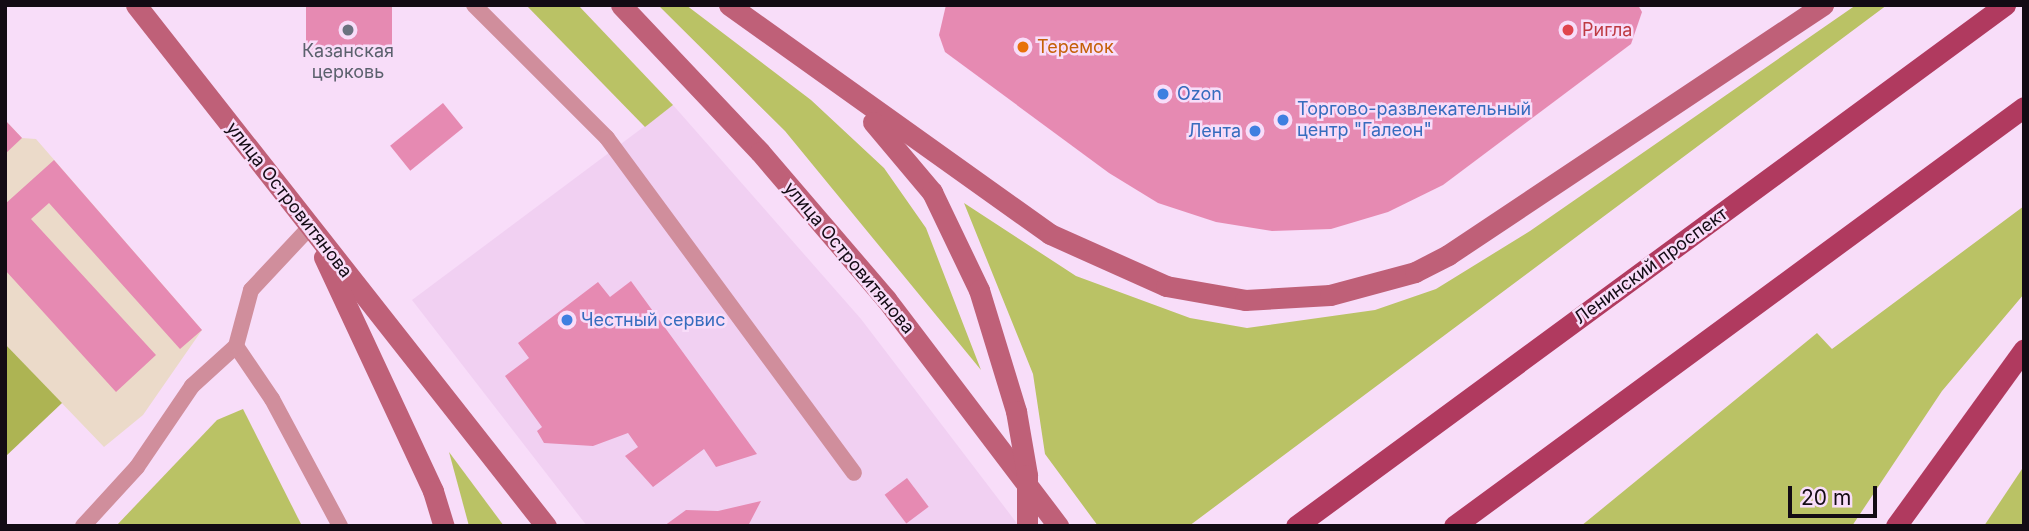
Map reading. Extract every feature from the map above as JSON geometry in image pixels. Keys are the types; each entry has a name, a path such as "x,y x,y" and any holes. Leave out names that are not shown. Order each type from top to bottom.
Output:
{"main road":[{"name":"улица Островитянова","path":"136,5 547,526"},
{"name":"улица Островитянова","path":"621,5 761,152 886,299 1058,526"},
{"path":"729,5 822,76 1091,256 1166,286 1209,296 1289,299 1375,285 1448,255 1823,5"},
{"name":"Ленинский проспект","path":"1296,526 2005,5"},
{"path":"822,76 908,160 952,226 979,290 1016,411 1027,475 1027,526"},
{"path":"1454,526 1771,289 2024,107"},
{"path":"310,227 433,491 444,526"},
{"path":"1896,526 2024,349"},
{"path":"1307,526 1327,503"}],"lane":[{"path":"474,5 607,138 853,473"},
{"path":"83,526 137,467 192,386 236,346 251,290 310,227"},
{"path":"236,346 272,399 341,526"}],"shaded area":[{"path":"673,105 861,319 1019,526 587,526 412,300"},
{"path":"5,120 22,138 36,139 202,330 143,415 104,447 5,344"}],"green space":[{"path":"526,5 578,5 673,105 645,127"},
{"path":"658,5 686,5 811,100 884,168 926,228 981,370 785,131"},
{"path":"1856,5 1887,5 1189,526 1098,526 1045,454 1033,374 964,203 1076,276 1190,318 1247,328 1375,310 1436,289 1530,231"},
{"path":"2024,206 2024,294 1942,391 1852,526 1581,526 1817,333 1832,349"},
{"path":"5,344 62,403 5,457"},
{"path":"243,409 302,526 116,526 217,420"},
{"path":"449,452 504,526 469,526"},
{"path":"2024,466 2024,526 1984,526"}],"building":[{"name":"Казанская церковь","path":"306,5 392,5 392,54 306,54"},
{"name":"Торгово-развлекательный центр \"Галеон\"","path":"946,5 1638,5 1642,12 1631,44 1443,185 1388,212 1331,229 1272,231 1216,222 1158,203 1109,173 945,52 939,35"},
{"path":"443,103 463,128 410,171 390,146"},
{"path":"5,120 22,138 5,154"},
{"path":"54,160 202,330 180,349 49,203 31,219 156,355 116,392 5,270 5,204"},
{"path":"631,281 757,454 716,467 704,449 653,487 625,456 638,447 628,433 593,446 544,443 537,431 542,427 505,376 529,358 518,343 598,282 610,297"},
{"path":"907,478 929,507 906,524 885,495"},
{"path":"761,501 748,526 664,526 686,510 718,511"}],"place":[{"name":"Казанская церковь","path":"348,30"},
{"name":"Ригла","path":"1568,30"},
{"name":"Теремок","path":"1023,47"},
{"name":"Ozon","path":"1163,94"},
{"name":"Торгово-развлекательный центр \"Галеон\"","path":"1283,120"},
{"name":"Лента","path":"1255,131"},
{"name":"Честный сервис","path":"567,320"}]}
